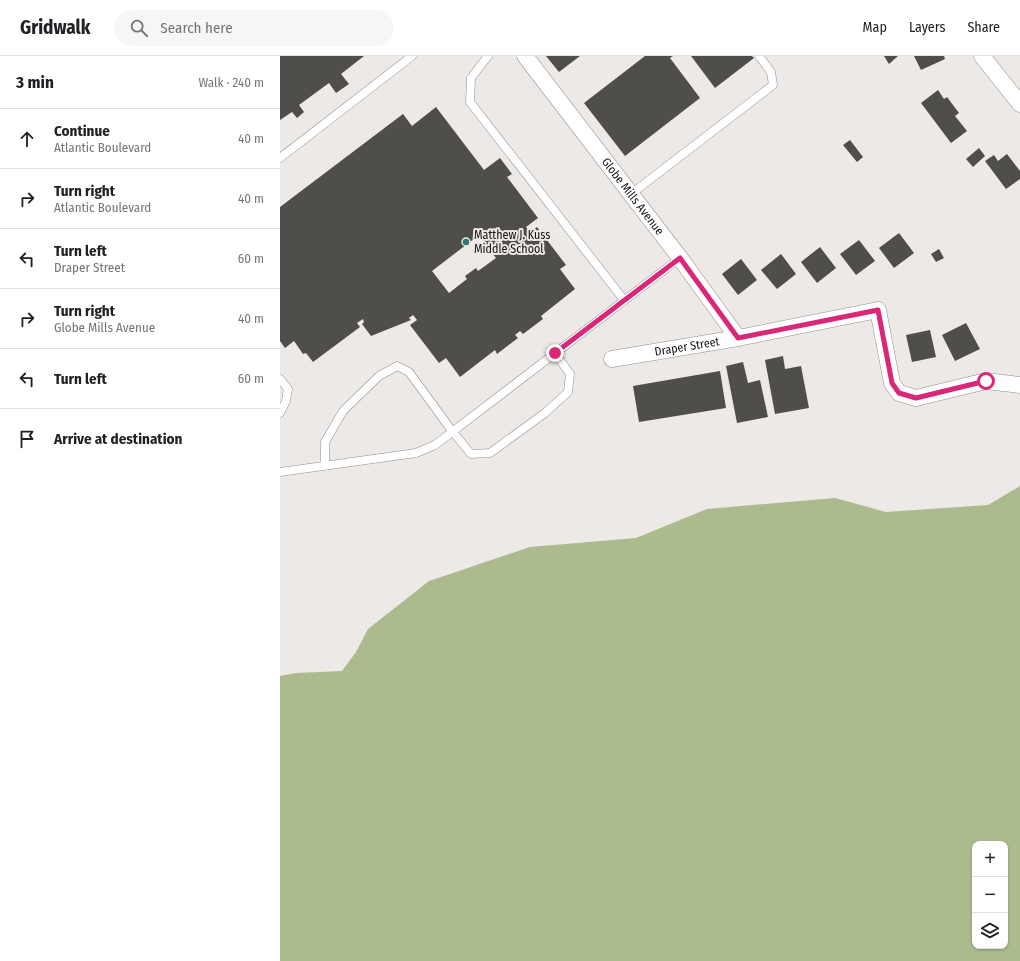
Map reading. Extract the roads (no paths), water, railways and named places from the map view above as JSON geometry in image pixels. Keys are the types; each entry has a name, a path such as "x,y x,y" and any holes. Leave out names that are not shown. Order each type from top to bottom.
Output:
{"street":[{"name":"Globe Mills Avenue","path":"526,56 680,258 738,338"},
{"path":"982,56 1020,104"},
{"name":"Draper Street","path":"612,359 738,338 878,310 892,383 899,393 916,398 986,381 1020,385"}],"lane":[{"path":"280,158 412,56"},
{"path":"488,56 471,78 470,102 624,300"},
{"path":"631,194 773,85 771,72 759,56"},
{"path":"280,472 416,453 435,445 680,258"},
{"path":"325,466 325,442 343,411 379,376 397,366 409,372 452,432 471,454 490,453 545,413 568,392 570,374 555,353"},
{"path":"280,379 288,389 286,401 280,413"}],"place":[{"name":"Matthew J. Kuss Middle School","path":"466,242"}]}
